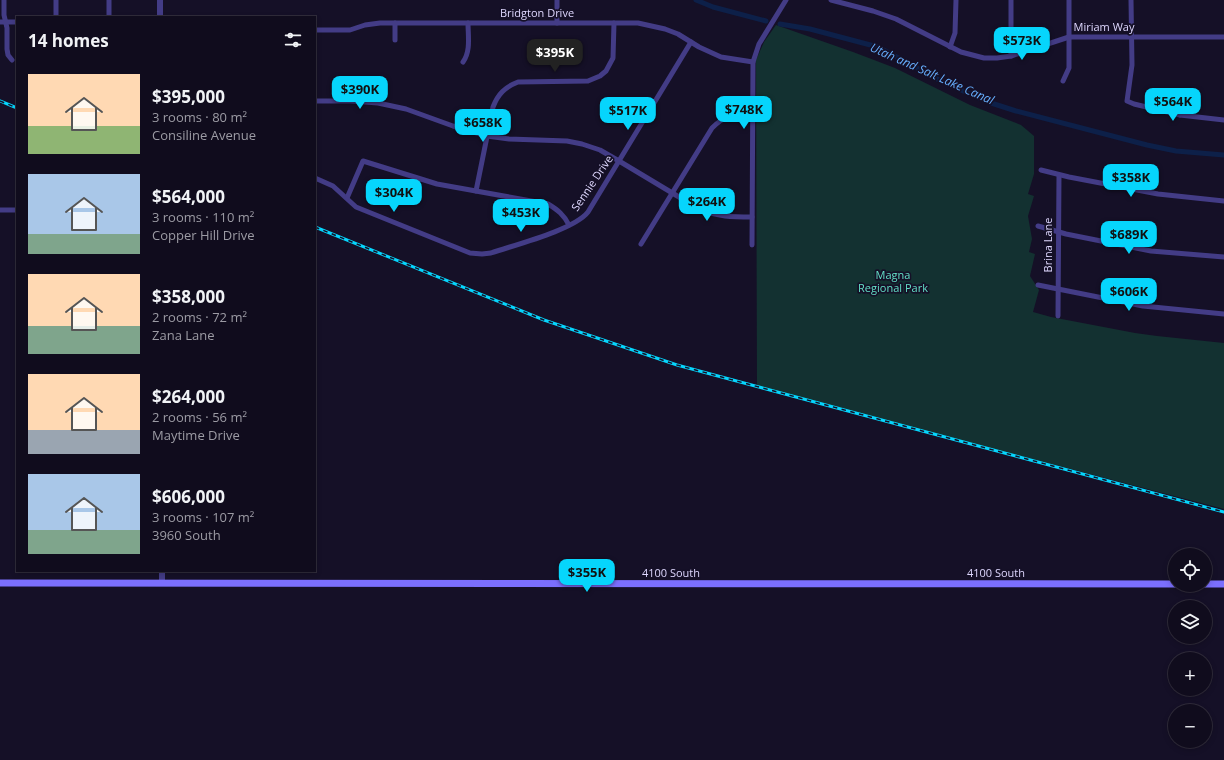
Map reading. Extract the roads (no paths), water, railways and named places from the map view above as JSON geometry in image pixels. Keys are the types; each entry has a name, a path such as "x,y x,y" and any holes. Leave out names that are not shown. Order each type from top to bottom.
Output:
{"main road":[{"name":"4100 South","path":"0,583 1168,584"},
{"path":"1212,584 1224,584"}],"street":[{"path":"4,0 2,22 6,28 6,49 12,60"},
{"path":"56,0 56,16"},
{"path":"108,0 109,16"},
{"path":"160,0 160,16"},
{"path":"557,0 557,23"},
{"path":"752,245 753,62 759,44 786,0"},
{"name":"Miriam Way","path":"831,0 873,11 896,19 950,47 972,56 984,58 1011,56 1069,37 1224,36"},
{"path":"950,47 955,33 956,0"},
{"path":"1011,0 1011,56"},
{"path":"1063,81 1069,68 1069,0"},
{"path":"1131,0 1131,71 1127,101 1180,115 1224,120"},
{"path":"2,22 16,22"},
{"path":"395,23 395,40"},
{"name":"Bridgton Drive","path":"316,30 350,30 365,24 395,23 638,23 665,28 710,52 721,56 753,62"},
{"path":"463,62 467,57 468,50 468,23"},
{"path":"476,191 492,107 496,97 503,89 518,82 588,81 600,76 606,71 613,58 614,23"},
{"name":"Sennie Drive","path":"347,198 356,207 466,251 475,253 491,253 578,222 588,212 691,42"},
{"path":"1180,115 1183,96"},
{"path":"316,101 357,101 378,103 406,109 453,126 487,136 509,139 567,141 582,144 600,150 620,161 699,209 711,214 726,217 752,217"},
{"path":"642,244 712,128 726,117 734,114 752,112"},
{"path":"316,178 333,186 347,198 363,161 437,184 548,204 565,217 569,225"},
{"path":"1041,170 1059,175 1158,194 1224,201"},
{"name":"Brina Lane","path":"1058,316 1059,175"},
{"path":"0,210 16,210"},
{"path":"1038,226 1151,250 1224,257"},
{"path":"1038,285 1158,308 1224,314"},
{"path":"162,572 162,583"}],"waterway":[{"name":"Utah and Salt Lake Canal","path":"696,0 713,7 766,21"},
{"name":"Utah and Salt Lake Canal","path":"780,24 810,29 878,47 941,81 988,102 1016,111 1147,145 1176,151 1224,155"}],"railway":[{"path":"0,101 16,108"},
{"path":"316,227 544,320 677,365 1224,512"}],"park label":[{"name":"Magna Regional Park","path":"893,281"}]}
